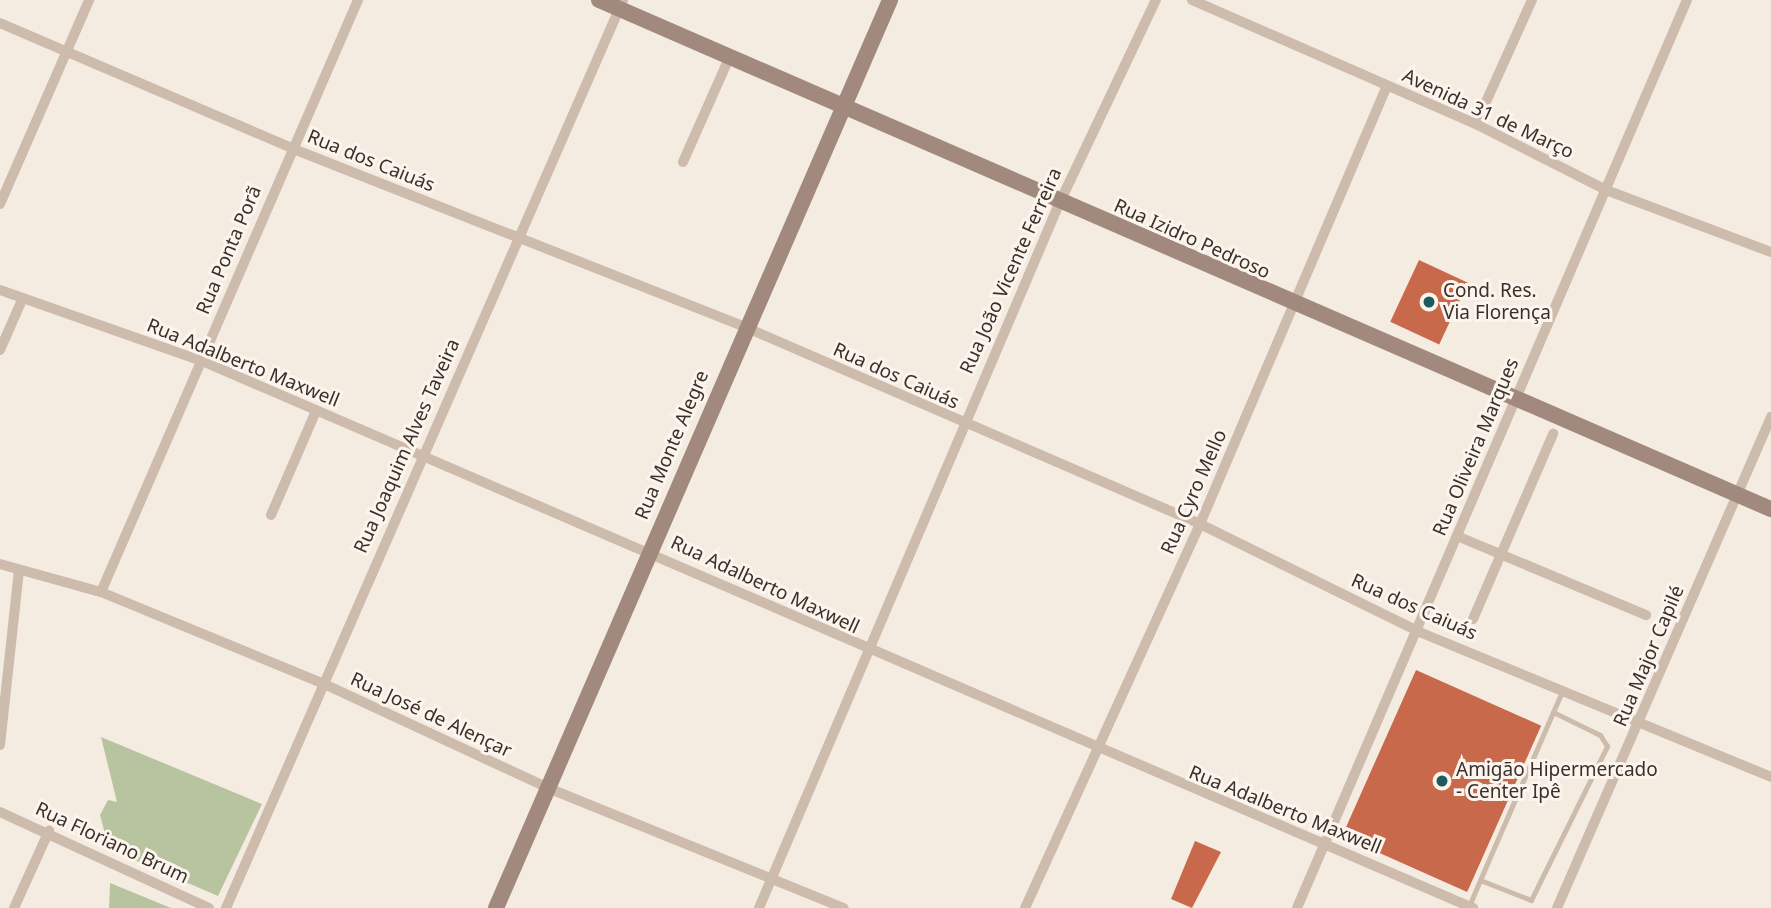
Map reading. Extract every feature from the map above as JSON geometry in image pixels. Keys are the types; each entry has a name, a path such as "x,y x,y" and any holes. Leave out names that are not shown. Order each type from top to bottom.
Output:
{"street":[{"path":"0,204 89,0"},
{"name":"Rua Ponta Porã","path":"101,592 291,148 358,0"},
{"name":"Rua Izidro Pedroso","path":"599,0 621,4 844,111 1771,509"},
{"name":"Rua Monte Alegre","path":"496,908 890,0"},
{"name":"Rua João Vicente Ferreira","path":"760,908 865,650 1059,204 1156,0"},
{"name":"Avenida 31 de Março","path":"1192,0 1476,124 1606,190 1771,252"},
{"path":"1476,124 1532,0"},
{"name":"Rua Oliveira Marques","path":"1297,908 1687,0"},
{"name":"Rua Joaquim Alves Taveira","path":"226,908 422,454 621,4"},
{"name":"Rua dos Caiuás","path":"0,23 291,148 746,327 964,425 1200,524 1417,631 1641,720 1771,777"},
{"path":"683,162 729,58"},
{"name":"Rua Cyro Mello","path":"1025,908 1200,524 1387,86"},
{"name":"Rua Adalberto Maxwell","path":"0,290 22,300 202,361 650,552 865,650 1471,907"},
{"path":"0,350 22,300"},
{"path":"271,515 316,411"},
{"name":"Rua Major Capilé","path":"1557,908 1771,417"},
{"path":"1473,619 1553,434"},
{"path":"1457,536 1646,615"},
{"name":"Rua José de Alençar","path":"0,564 101,592 322,683 548,788 775,875 844,908"},
{"path":"0,745 19,571"},
{"name":"Rua Floriano Brum","path":"0,811 49,831 209,908"},
{"path":"14,908 49,831"}],"lane":[{"path":"1471,907 1480,880 1563,689"},
{"path":"1480,880 1531,900 1607,746 1600,735 1553,712"}],"green space":[{"path":"101,737 262,804 218,896 109,849 100,815 108,800 117,802"},
{"path":"110,883 171,908 109,908"}],"building":[{"name":"Cond. Res. Via Florença","path":"1419,260 1468,283 1439,344 1390,322"},
{"name":"Amigão Hipermercado - Center Ipê","path":"1416,670 1541,726 1467,892 1342,836"},
{"path":"1195,841 1221,852 1192,908 1171,899"}],"place":[{"name":"Cond. Res. Via Florença","path":"1429,302"},
{"name":"Amigão Hipermercado - Center Ipê","path":"1442,781"}]}
